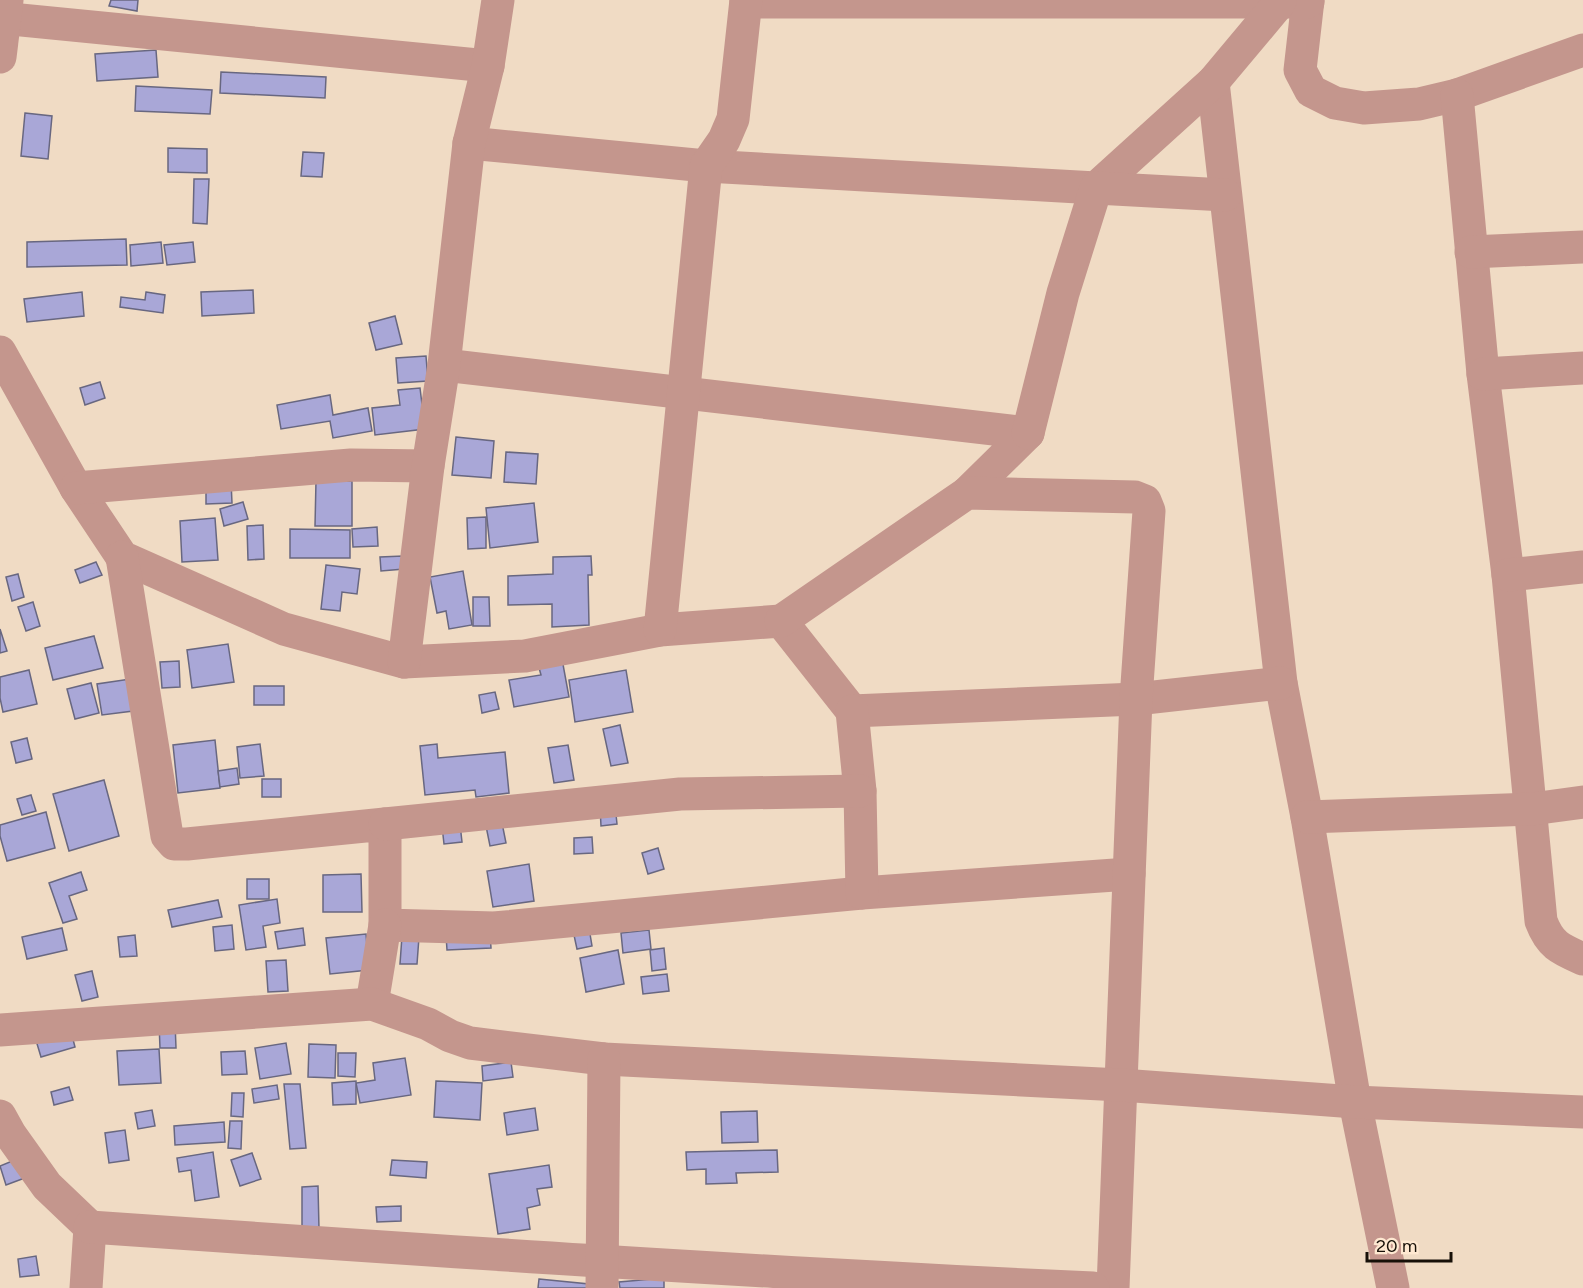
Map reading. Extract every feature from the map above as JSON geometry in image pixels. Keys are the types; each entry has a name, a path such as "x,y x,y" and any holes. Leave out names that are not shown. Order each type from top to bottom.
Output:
{"street":[{"path":"404,662 428,466 444,365 469,143 488,66 498,0"},
{"path":"660,630 706,166 724,140 733,119 746,1 1299,2"},
{"path":"122,557 284,629 404,662 525,656 660,630 781,621 968,493 1028,434 1063,293 1096,188 1299,2"},
{"path":"1299,2 1300,70 1311,91 1335,103 1364,108 1419,104 1457,95 1583,50"},
{"path":"0,57 4,12 488,66"},
{"path":"1213,82 1281,683 1307,817 1355,1102 1393,1288"},
{"path":"1457,95 1483,374 1508,575 1532,809 1541,921 1547,937 1559,948 1583,959"},
{"path":"469,143 706,166 1226,195"},
{"path":"1471,252 1583,247"},
{"path":"0,352 76,488 122,557 168,836 174,844 680,794 860,791"},
{"path":"444,365 1028,434"},
{"path":"1483,374 1583,368"},
{"path":"76,488 351,465 428,466"},
{"path":"968,493 1135,496 1145,501 1149,511 1136,699 1113,1288"},
{"path":"1508,575 1583,567"},
{"path":"781,621 852,711 860,791 862,893"},
{"path":"852,711 1136,699 1281,683"},
{"path":"1307,817 1532,809 1583,802"},
{"path":"372,1004 385,925 385,824"},
{"path":"385,925 494,928 862,893 1129,874"},
{"path":"0,1030 372,1004 428,1024 450,1036 470,1043 604,1059 1121,1085 1355,1102 1583,1112"},
{"path":"603,1275 604,1059"},
{"path":"0,1116 11,1151 90,1227 603,1275 1093,1288"},
{"path":"86,1288 90,1227"}],"building":[{"path":"111,0 138,0 137,11 109,6"},
{"path":"156,50 158,77 97,81 95,54"},
{"path":"221,72 326,77 325,98 220,93"},
{"path":"136,86 212,90 210,114 135,111"},
{"path":"25,113 52,116 48,159 21,156"},
{"path":"168,148 207,149 207,173 168,172"},
{"path":"303,152 324,153 322,177 301,176"},
{"path":"194,179 209,179 207,224 193,223"},
{"path":"126,239 127,265 27,267 27,242"},
{"path":"161,242 163,263 131,266 130,245"},
{"path":"193,242 195,262 167,265 164,245"},
{"path":"253,290 254,313 202,316 201,292"},
{"path":"82,292 84,316 27,322 24,299"},
{"path":"146,292 165,295 163,313 120,307 121,297 145,300"},
{"path":"395,316 402,344 376,350 369,323"},
{"path":"426,356 428,381 398,383 396,358"},
{"path":"100,382 105,398 85,405 80,388"},
{"path":"420,388 425,429 375,435 372,408 400,405 398,390"},
{"path":"330,395 333,415 368,408 372,431 333,438 330,421 281,429 277,405"},
{"path":"456,437 494,441 491,478 452,475"},
{"path":"506,452 538,454 536,484 504,482"},
{"path":"231,481 232,503 206,504 206,482"},
{"path":"316,481 352,481 352,526 315,526"},
{"path":"243,502 248,519 224,526 220,509"},
{"path":"534,503 538,542 490,548 486,508"},
{"path":"486,517 486,548 468,549 467,518"},
{"path":"215,518 218,560 182,562 180,521"},
{"path":"263,525 264,559 248,560 247,526"},
{"path":"377,527 378,546 353,547 352,529"},
{"path":"290,529 350,530 350,558 290,558"},
{"path":"403,556 404,569 381,571 380,557"},
{"path":"591,556 592,575 588,575 589,625 552,627 552,604 508,605 508,576 553,574 553,557"},
{"path":"96,562 102,575 80,583 75,570"},
{"path":"326,565 360,569 357,594 342,592 340,611 321,609"},
{"path":"463,571 472,625 449,629 446,611 437,613 430,577"},
{"path":"18,574 24,597 12,601 6,577"},
{"path":"473,597 489,597 490,626 473,626"},
{"path":"33,602 40,626 26,631 18,607"},
{"path":"0,629 7,651 0,653"},
{"path":"94,636 103,668 53,680 45,648"},
{"path":"228,644 234,682 192,688 187,650"},
{"path":"562,659 569,697 514,707 509,680 541,675 538,664"},
{"path":"179,661 180,687 162,688 160,662"},
{"path":"29,670 37,704 3,712 0,677"},
{"path":"626,670 633,712 575,722 569,680"},
{"path":"137,678 141,710 102,715 97,684"},
{"path":"91,683 99,713 75,719 67,689"},
{"path":"254,686 284,686 284,705 254,705"},
{"path":"495,692 499,709 482,713 479,695"},
{"path":"620,725 628,763 611,766 603,729"},
{"path":"27,738 32,759 16,763 11,742"},
{"path":"215,740 220,788 178,793 173,745"},
{"path":"260,744 264,776 240,778 237,747"},
{"path":"437,744 438,758 505,752 509,793 476,797 475,790 425,795 420,746"},
{"path":"568,745 574,780 554,783 548,748"},
{"path":"237,768 239,784 220,787 218,771"},
{"path":"262,779 281,779 281,797 262,797"},
{"path":"104,780 119,836 69,851 53,794"},
{"path":"31,795 36,811 22,815 17,799"},
{"path":"615,805 617,824 601,826 600,807"},
{"path":"46,812 55,848 7,861 0,836 0,825"},
{"path":"502,823 506,843 490,846 486,826"},
{"path":"460,824 462,842 444,844 442,826"},
{"path":"592,837 593,853 574,854 574,838"},
{"path":"658,848 664,869 648,874 642,853"},
{"path":"529,864 534,901 493,907 487,871"},
{"path":"81,872 87,890 69,896 77,919 63,923 49,883"},
{"path":"361,874 362,912 323,912 323,875"},
{"path":"247,879 269,879 269,899 247,899"},
{"path":"277,899 280,923 263,926 266,947 246,950 239,905"},
{"path":"218,900 222,917 172,927 168,910"},
{"path":"588,922 592,946 577,949 572,926"},
{"path":"232,925 234,949 215,951 213,927"},
{"path":"62,928 67,950 27,959 22,937"},
{"path":"303,928 305,945 278,949 275,932"},
{"path":"649,930 651,949 623,953 621,933"},
{"path":"490,933 491,948 447,950 446,935"},
{"path":"366,934 369,970 330,974 326,938"},
{"path":"135,935 137,956 120,957 118,937"},
{"path":"402,936 419,937 417,964 400,964"},
{"path":"664,948 666,969 652,971 650,950"},
{"path":"618,950 624,984 586,992 580,958"},
{"path":"286,960 288,991 268,992 266,961"},
{"path":"92,971 98,997 82,1001 75,975"},
{"path":"667,974 669,991 643,994 641,977"},
{"path":"175,1022 176,1048 160,1048 159,1023"},
{"path":"70,1028 75,1047 41,1057 35,1037"},
{"path":"286,1043 291,1074 260,1079 255,1048"},
{"path":"309,1044 336,1045 335,1078 308,1077"},
{"path":"159,1049 161,1083 119,1085 117,1051"},
{"path":"245,1051 247,1074 222,1075 221,1052"},
{"path":"338,1053 356,1053 355,1077 338,1076"},
{"path":"405,1058 411,1095 360,1103 356,1083 375,1080 373,1063"},
{"path":"511,1062 513,1077 483,1081 482,1066"},
{"path":"356,1081 356,1104 333,1105 332,1083"},
{"path":"436,1081 482,1083 480,1120 434,1117"},
{"path":"284,1084 300,1084 306,1148 290,1149"},
{"path":"277,1085 279,1099 254,1103 252,1089"},
{"path":"69,1087 73,1100 54,1105 51,1092"},
{"path":"232,1093 244,1093 243,1117 231,1116"},
{"path":"535,1108 538,1130 507,1135 504,1113"},
{"path":"152,1110 155,1126 138,1129 135,1113"},
{"path":"757,1111 758,1142 722,1143 721,1112"},
{"path":"230,1121 242,1121 241,1149 228,1148"},
{"path":"224,1122 225,1142 175,1145 174,1126"},
{"path":"125,1130 129,1160 109,1163 105,1133"},
{"path":"777,1150 778,1172 736,1173 737,1183 706,1184 706,1169 687,1170 686,1152"},
{"path":"213,1152 219,1197 195,1201 191,1170 179,1172 177,1158"},
{"path":"252,1153 261,1179 240,1186 231,1160"},
{"path":"22,1157 30,1176 6,1185 0,1166"},
{"path":"392,1160 427,1162 426,1178 390,1175"},
{"path":"549,1165 552,1187 537,1189 540,1205 527,1208 530,1229 498,1234 489,1174"},
{"path":"318,1186 319,1229 302,1229 302,1187"},
{"path":"401,1206 401,1221 377,1222 376,1207"},
{"path":"36,1256 39,1275 20,1277 18,1259"},
{"path":"664,1278 664,1288 620,1288 619,1282"},
{"path":"539,1279 589,1284 588,1288 538,1288"}]}
